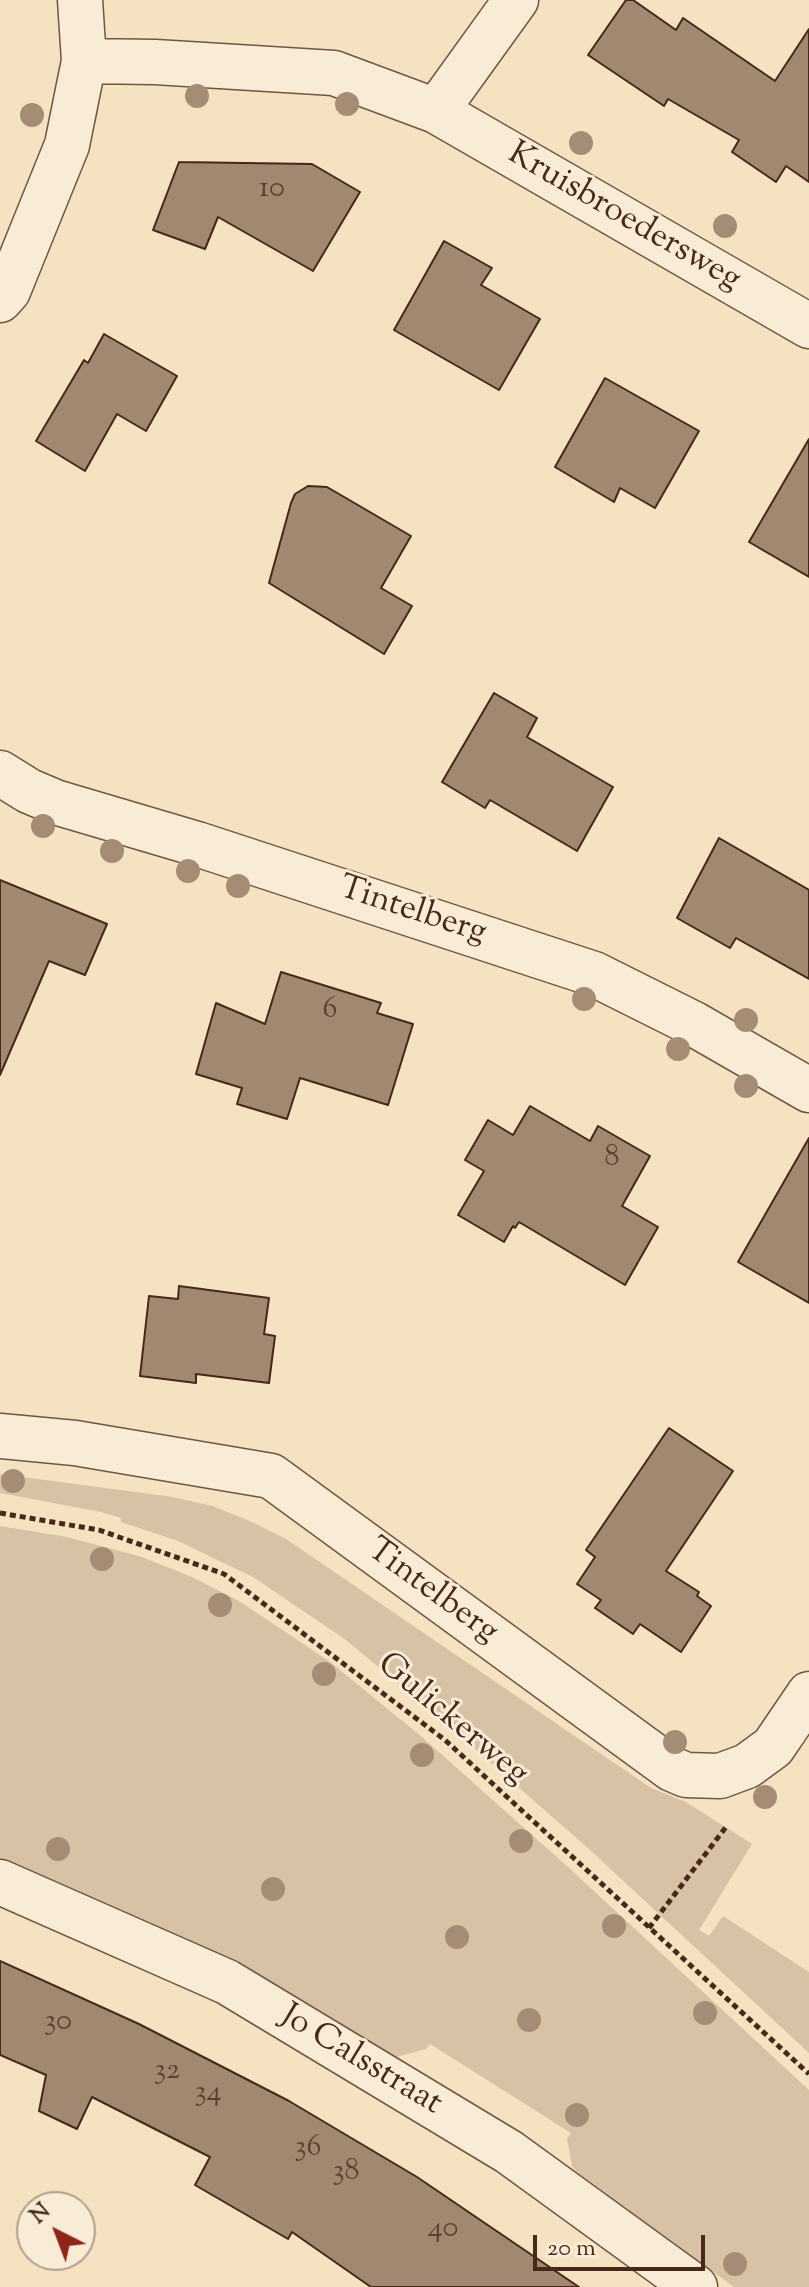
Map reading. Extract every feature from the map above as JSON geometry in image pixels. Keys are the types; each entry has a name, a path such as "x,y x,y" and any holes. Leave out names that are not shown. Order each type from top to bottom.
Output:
{"street":[{"path":"0,300 8,291 67,145 84,61 80,0"},
{"path":"436,111 516,0"},
{"name":"Kruisbroedersweg","path":"84,61 155,62 334,73 436,111 809,326"},
{"name":"Tintelberg","path":"0,773 55,802 242,858 594,974 694,1024 809,1090"},
{"name":"Tintelberg","path":"0,1436 75,1443 271,1476 672,1769 686,1775 720,1776 747,1766 773,1747 809,1694"},
{"name":"Jo Calsstraat","path":"0,1882 227,1982 509,2152 695,2287"}],"path":[{"name":"Gulickerweg","path":"0,1513 99,1530 224,1574 445,1740 809,2074"},
{"path":"649,1928 734,1817 732,1773"}],"shaded area":[{"path":"0,1474 173,1497 212,1506 250,1521 286,1539 651,1788 686,1802 752,1844 699,1930 709,1936 723,1916 809,1972 809,2053 590,1850 346,1640 253,1577 178,1541 101,1512 0,1493"},
{"path":"0,1526 67,1537 142,1557 192,1577 239,1601 329,1661 422,1737 568,1867 809,2090 809,2287 734,2287 577,2172 572,2166 567,2139 571,2133 430,2044 426,2049 393,2058 0,1861"}],"building":[{"path":"626,0 633,0 676,30 683,18 775,81 809,29 809,182 786,166 776,182 732,152 739,140 668,99 664,106 588,55"},
{"path":"179,162 312,164 360,192 313,271 218,217 205,249 153,230"},
{"path":"444,241 492,268 481,285 540,319 499,390 394,330"},
{"path":"104,334 177,376 146,431 117,414 85,471 36,441 84,360 88,363"},
{"path":"605,378 699,431 655,508 620,488 614,502 555,467"},
{"path":"809,439 809,577 749,542"},
{"path":"308,486 327,487 411,536 381,588 412,606 384,654 269,583 291,503 295,494"},
{"path":"494,693 537,718 527,737 613,787 577,851 490,800 485,808 442,782"},
{"path":"719,838 809,890 809,979 736,938 730,948 677,918"},
{"path":"0,880 107,924 85,975 49,961 0,1075"},
{"path":"281,972 381,1003 377,1013 413,1024 388,1105 300,1078 287,1119 237,1104 242,1088 196,1074 216,1003 265,1024"},
{"path":"530,1106 590,1141 598,1126 650,1156 622,1206 658,1227 625,1285 519,1222 504,1242 458,1215 484,1171 465,1160 488,1120 513,1135"},
{"path":"809,1138 809,1303 738,1262"},
{"path":"179,1286 269,1298 264,1334 275,1336 269,1383 196,1374 196,1383 140,1376 149,1296 178,1299"},
{"path":"669,1428 733,1471 666,1571 699,1592 697,1596 711,1606 681,1652 640,1624 633,1634 595,1608 601,1600 577,1584 595,1557 586,1550"},
{"path":"0,1961 139,2024 289,2101 417,2177 579,2287 371,2287 292,2232 288,2239 195,2185 210,2157 92,2097 77,2129 39,2111 46,2075 0,2055"}]}
